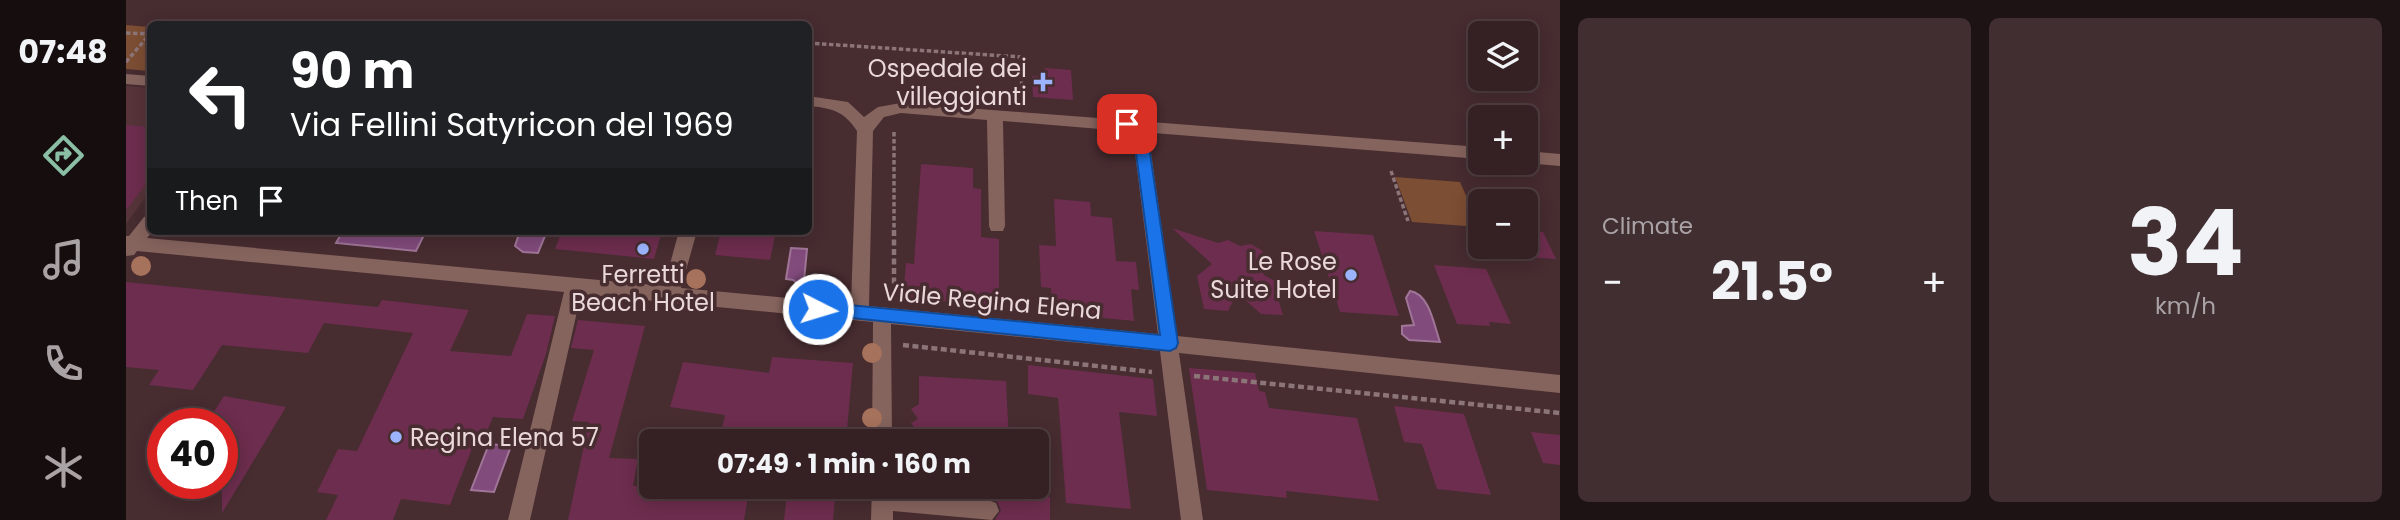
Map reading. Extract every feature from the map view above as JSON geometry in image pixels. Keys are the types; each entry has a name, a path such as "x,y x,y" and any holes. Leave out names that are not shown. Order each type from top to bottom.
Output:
{"street":[{"path":"126,79 147,81"},
{"path":"812,101 842,103 855,112 865,131"},
{"path":"860,313 865,131 868,121 884,109 1127,124 1468,152"},
{"path":"995,115 997,226"},
{"path":"1127,124 1143,153 1192,520"},
{"path":"1538,158 1560,160"},
{"path":"129,247 147,226"},
{"path":"670,296 687,235"},
{"name":"Viale Regina Elena","path":"129,247 575,285 1560,384"},
{"path":"519,520 575,285"},
{"path":"882,315 882,429"},
{"path":"882,502 988,511"}],"path":[{"path":"126,33 147,34"},
{"path":"126,62 147,38"},
{"path":"812,43 1021,57 1022,105 1029,107"},
{"path":"894,132 894,294"},
{"path":"1391,172 1408,221"},
{"path":"895,344 1159,373"},
{"path":"1193,376 1560,413"}],"shaded area":[{"path":"126,25 147,27 147,71 126,69"},
{"path":"126,86 147,88 147,195 126,224"},
{"path":"1395,177 1460,182 1468,200 1468,226 1412,222"},
{"path":"341,235 424,235 416,251 336,243"},
{"path":"519,235 545,235 538,253 523,252 515,246"},
{"path":"791,248 807,249 804,281 799,285 786,279"},
{"path":"1410,291 1417,293 1427,304 1440,342 1409,340 1402,334 1402,326 1414,325 1406,298"},
{"path":"489,444 511,446 494,492 471,490"}],"building":[{"path":"1045,68 1071,70 1073,100 1033,97 1032,76 1045,77"},
{"path":"126,125 147,127 147,183 126,210"},
{"path":"921,164 973,168 973,188 981,189 981,237 999,239 999,306 903,298 906,263 914,264"},
{"path":"1054,199 1090,202 1091,216 1112,218 1116,261 1136,262 1139,290 1131,289 1134,321 1052,313 1051,288 1041,287 1039,245 1056,246"},
{"path":"1172,228 1218,243 1228,240 1240,246 1251,244 1263,251 1260,259 1264,275 1282,285 1276,292 1283,315 1261,314 1237,293 1228,311 1204,309 1197,276 1212,264"},
{"name":"Le Rose Suite Hotel","path":"1314,231 1373,235 1399,316 1340,312"},
{"path":"1538,232 1543,232 1556,259 1538,258"},
{"path":"560,235 661,235 654,259 555,249"},
{"path":"720,235 775,235 770,260 715,255"},
{"path":"1434,265 1486,269 1511,324 1457,324"},
{"path":"126,282 378,307 382,300 469,310 450,351 511,356 527,314 555,316 546,354 523,419 493,417 484,439 476,438 450,505 401,499 393,520 326,520 338,495 317,492 338,449 357,451 413,333 324,323 308,353 222,345 193,390 149,385 159,370 126,367"},
{"path":"578,320 645,326 609,458 638,459 633,486 639,486 639,499 748,499 744,520 568,520 589,422 572,421 594,350 571,348"},
{"path":"772,357 853,363 847,429 722,429 725,415 670,407 683,362 769,373"},
{"path":"1028,365 1153,379 1157,416 1119,412 1131,509 1066,503 1058,398 1028,394"},
{"path":"1189,368 1255,373 1259,391 1265,392 1269,408 1357,418 1379,501 1286,491 1287,498 1207,490"},
{"path":"919,376 1006,381 1008,429 915,429 911,423 918,419 911,409 919,404"},
{"path":"224,396 286,407 238,486 238,408 216,408"},
{"path":"1394,406 1464,414 1491,495 1437,489 1422,444 1404,442"},
{"path":"1531,432 1560,435 1560,465 1543,463"},
{"path":"1050,497 1050,520 995,520 1001,510 997,501 983,499"},
{"path":"222,499 230,499 222,513"},
{"path":"786,499 835,499 833,520 784,520"}],"place":[{"name":"Ospedale dei villeggianti","path":"1043,82"},
{"name":"Ferretti Beach Hotel","path":"643,249"},
{"name":"Le Rose Suite Hotel","path":"1351,275"},
{"name":"Regina Elena 57","path":"396,437"}],"route":[{"path":"818,309 1170,343 1143,153 1127,124"}]}
